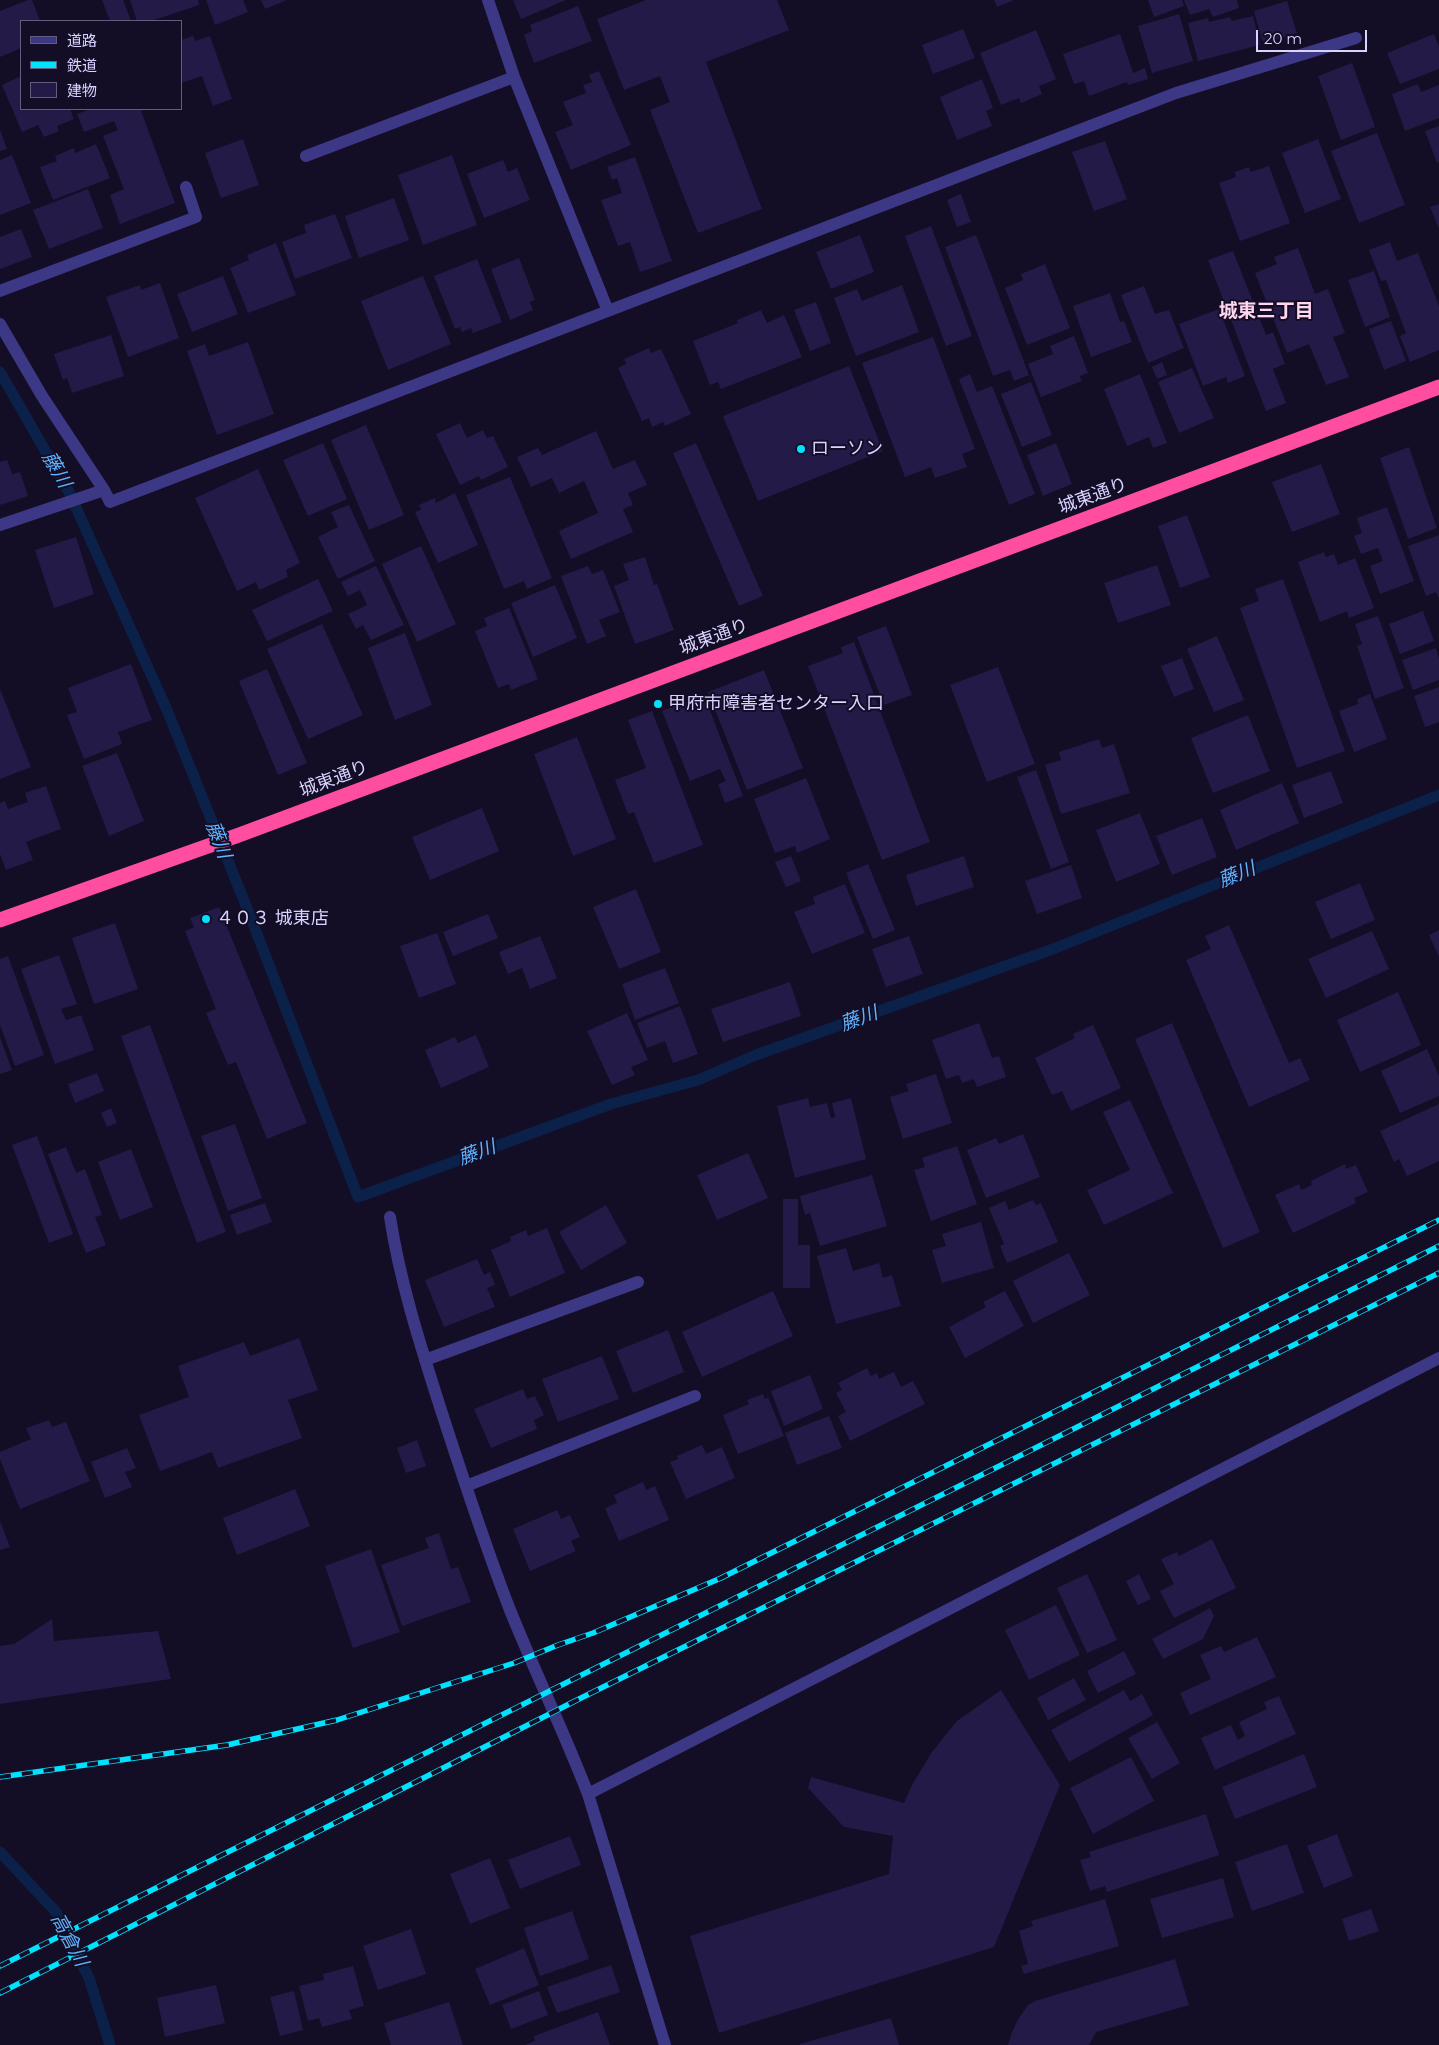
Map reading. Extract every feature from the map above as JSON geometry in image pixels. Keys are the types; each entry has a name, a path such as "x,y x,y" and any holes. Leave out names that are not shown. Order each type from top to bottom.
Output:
{"highway":[{"name":"城東通り","path":"0,920 239,836 1439,387"}],"street":[{"path":"488,0 514,77 608,311"},
{"path":"0,324 100,491 110,502 1176,92 1356,38"},
{"path":"306,156 514,77"},
{"path":"0,291 196,217 186,187"},
{"path":"0,525 100,491"},
{"path":"390,1217 396,1258 425,1360 466,1486 510,1610 570,1747 588,1794 665,2045"},
{"path":"425,1360 638,1282"},
{"path":"588,1794 1439,1358"},
{"path":"466,1486 695,1396"}],"building":[{"path":"32,0 40,20 20,20 20,48 0,57 0,11"},
{"path":"102,0 123,0 131,20 110,20"},
{"path":"130,0 198,0 199,5 154,20 137,20"},
{"path":"206,0 243,0 248,12 215,25"},
{"path":"261,0 287,0 265,9"},
{"path":"513,0 566,0 521,19"},
{"path":"646,0 777,0 789,30 706,62 762,209 698,233 650,110 670,102 660,76 624,90 597,19"},
{"path":"994,0 1014,0 997,7"},
{"path":"1148,0 1182,0 1184,6 1154,17"},
{"path":"1184,0 1237,0 1239,8 1213,17 1209,9 1190,15"},
{"path":"1287,1 1297,33 1263,44 1254,11"},
{"path":"578,6 592,41 534,63 524,35 532,31 530,25"},
{"path":"1179,14 1193,61 1152,73 1138,26"},
{"path":"1253,16 1260,45 1198,61 1188,23 1208,18 1209,22 1230,17 1232,21"},
{"path":"963,29 975,58 933,74 922,45"},
{"path":"1036,30 1056,79 1039,86 1042,94 1021,103 1019,98 1001,105 980,53"},
{"path":"1120,34 1133,73 1145,68 1148,79 1128,85 1127,82 1089,96 1084,81 1074,84 1063,54"},
{"path":"1434,34 1439,47 1439,69 1400,84 1387,53"},
{"path":"193,36 195,41 210,36 232,99 213,106 202,76 182,83 182,40"},
{"path":"1352,63 1375,127 1341,140 1318,76"},
{"path":"599,71 631,145 571,170 555,132 573,125 563,102 586,93 583,85 592,82 589,75"},
{"path":"20,76 20,110 70,110 74,119 57,126 59,131 44,137 38,125 22,132 2,85"},
{"path":"982,79 993,108 986,111 992,126 957,140 940,97"},
{"path":"1418,84 1421,92 1439,85 1439,118 1405,131 1392,94"},
{"path":"88,110 144,110 141,111 175,203 120,224 110,195 124,189 103,136 118,130 114,121 84,132 77,114"},
{"path":"1439,126 1439,162 1437,163 1425,131"},
{"path":"0,130 7,149 0,151"},
{"path":"1377,133 1405,205 1359,223 1331,151"},
{"path":"243,139 259,185 221,198 205,153"},
{"path":"1318,139 1341,199 1305,213 1282,153"},
{"path":"1105,141 1127,199 1094,211 1072,152"},
{"path":"96,144 110,178 53,200 40,167 57,161 55,156 74,148 75,153"},
{"path":"12,155 31,203 0,215 0,160"},
{"path":"452,155 477,225 423,245 398,175"},
{"path":"635,157 672,261 640,272 630,242 618,246 601,200 622,193 617,178 612,180 607,167"},
{"path":"503,160 508,172 517,168 530,200 484,218 467,174"},
{"path":"1269,166 1290,223 1240,241 1219,183 1236,177 1235,172 1249,167 1251,172"},
{"path":"88,189 103,228 49,249 33,210"},
{"path":"961,194 971,222 957,227 947,200"},
{"path":"394,198 409,240 359,258 345,216"},
{"path":"1439,204 1439,229 1430,207"},
{"path":"335,214 352,258 295,279 282,242 306,233 304,225"},
{"path":"931,226 972,336 946,346 905,236"},
{"path":"21,229 32,257 0,269 0,237"},
{"path":"860,235 874,272 831,289 816,252"},
{"path":"976,235 1029,375 1014,381 1010,370 993,376 945,247"},
{"path":"1390,242 1397,261 1418,253 1439,306 1439,350 1410,362 1400,336 1406,333 1386,280 1381,281 1369,250"},
{"path":"276,243 296,295 248,313 230,268 249,260 247,255"},
{"path":"1298,248 1315,294 1328,289 1345,333 1333,337 1349,377 1326,385 1309,344 1287,353 1255,273 1277,264 1274,257"},
{"path":"1233,251 1266,335 1273,332 1285,364 1273,369 1286,403 1266,411 1208,260"},
{"path":"519,258 535,300 530,302 533,310 510,320 491,269"},
{"path":"477,259 502,322 473,333 471,328 462,332 460,327 455,329 434,276"},
{"path":"1045,264 1070,328 1027,345 1005,288 1023,280 1021,274"},
{"path":"1374,271 1390,317 1365,327 1348,280"},
{"path":"223,276 238,314 192,332 177,294"},
{"path":"423,276 451,344 388,370 361,301"},
{"path":"160,283 179,338 128,357 106,297 140,285 141,290"},
{"path":"902,285 919,332 856,356 834,298 857,289 862,301"},
{"path":"1144,286 1155,314 1169,310 1184,348 1148,363 1121,295"},
{"path":"1110,293 1120,322 1124,321 1132,342 1091,357 1073,306"},
{"path":"816,302 831,343 810,351 794,310"},
{"path":"1219,309 1245,376 1228,383 1226,377 1203,386 1179,324"},
{"path":"761,310 767,323 784,315 802,357 721,389 718,382 710,385 693,341 738,323 737,320"},
{"path":"1391,321 1406,361 1384,370 1369,329"},
{"path":"111,335 124,376 72,393 67,378 63,380 54,354"},
{"path":"1074,336 1088,373 1080,376 1082,381 1041,397 1028,364 1053,354 1050,346"},
{"path":"933,337 975,449 962,454 967,467 935,478 931,467 905,477 862,363"},
{"path":"248,342 274,414 217,435 187,351 205,344 209,356"},
{"path":"649,348 651,353 661,349 691,414 665,426 663,422 652,427 649,418 642,421 618,368 626,364 624,359"},
{"path":"1162,362 1167,375 1157,379 1152,367"},
{"path":"849,366 883,451 758,501 723,416"},
{"path":"1192,368 1214,418 1179,433 1158,382"},
{"path":"970,374 977,392 992,386 1035,494 1009,505 959,379"},
{"path":"1140,374 1167,443 1153,448 1149,437 1127,446 1104,389"},
{"path":"1031,382 1052,435 1022,447 1001,394"},
{"path":"460,423 467,438 483,430 487,438 493,436 508,467 481,480 479,476 460,485 436,434"},
{"path":"366,425 404,515 369,530 331,440"},
{"path":"596,431 613,469 635,460 647,485 628,493 633,505 623,509 633,532 571,559 559,531 598,513 584,481 559,493 552,478 531,487 517,457 538,448 542,455"},
{"path":"323,443 347,499 308,516 283,460"},
{"path":"696,443 763,596 739,606 673,453"},
{"path":"1056,443 1072,484 1043,496 1027,455"},
{"path":"1409,447 1437,528 1408,539 1380,458"},
{"path":"7,460 12,474 20,472 28,496 0,505 0,462"},
{"path":"1321,464 1340,514 1292,532 1272,482"},
{"path":"258,469 300,563 286,570 288,577 259,590 256,582 237,591 195,498"},
{"path":"510,477 552,578 527,589 524,581 504,589 466,495"},
{"path":"455,493 478,545 438,563 415,512 421,510 419,505 435,498 436,503"},
{"path":"349,505 375,561 338,579 318,537 338,527 331,512"},
{"path":"1387,507 1414,581 1380,594 1370,566 1383,561 1378,548 1361,554 1354,536 1362,533 1357,518"},
{"path":"1187,515 1210,577 1180,588 1158,526"},
{"path":"1439,535 1439,599 1436,592 1426,596 1408,546"},
{"path":"76,537 94,594 54,608 35,550"},
{"path":"421,546 456,624 417,642 382,564"},
{"path":"1324,552 1326,557 1334,554 1338,565 1355,558 1374,608 1349,618 1347,611 1320,622 1298,562"},
{"path":"645,557 654,585 657,584 674,630 635,644 614,586 629,580 623,564"},
{"path":"1157,565 1171,605 1118,623 1104,583"},
{"path":"376,566 404,625 371,640 363,625 356,629 348,614 367,605 360,590 348,596 341,582"},
{"path":"588,566 592,574 603,570 620,612 599,620 606,636 587,644 561,576"},
{"path":"318,579 333,611 267,641 252,610"},
{"path":"1283,579 1345,751 1297,768 1240,608 1259,601 1255,589"},
{"path":"555,585 577,638 533,657 511,603"},
{"path":"509,608 538,679 511,690 509,684 498,688 475,631 487,626 484,618"},
{"path":"1423,611 1434,641 1400,654 1389,624"},
{"path":"1378,616 1404,688 1375,699 1357,646 1362,644 1355,624"},
{"path":"322,624 363,715 308,739 267,649"},
{"path":"886,626 912,695 884,705 857,637"},
{"path":"405,633 432,705 395,720 368,648"},
{"path":"1217,636 1244,700 1214,712 1187,649"},
{"path":"854,642 930,842 882,860 808,666 843,653 841,647"},
{"path":"1436,648 1439,658 1439,680 1413,690 1402,660"},
{"path":"1182,658 1194,689 1174,697 1161,666"},
{"path":"131,664 152,720 118,732 122,744 84,759 67,715 77,712 68,688"},
{"path":"998,667 1035,764 987,782 950,685"},
{"path":"267,669 307,763 278,775 239,681"},
{"path":"764,670 803,768 747,790 708,692"},
{"path":"1439,687 1439,722 1425,727 1414,696"},
{"path":"0,689 31,767 0,779"},
{"path":"1370,694 1387,739 1354,752 1339,711 1358,704 1357,699"},
{"path":"704,695 743,796 725,803 718,784 726,781 720,769 690,781 662,711"},
{"path":"652,711 703,845 654,863 634,812 628,814 615,780 646,768 628,720"},
{"path":"1248,715 1270,771 1213,793 1191,738"},
{"path":"577,737 616,839 573,856 534,754"},
{"path":"1099,739 1102,748 1114,744 1130,793 1061,814 1045,765 1061,760 1059,752"},
{"path":"117,753 144,821 109,836 82,766"},
{"path":"1036,770 1069,862 1051,869 1017,777"},
{"path":"1331,771 1343,803 1304,818 1292,785"},
{"path":"806,778 830,839 797,853 795,846 775,853 754,799"},
{"path":"1282,783 1299,823 1236,850 1220,810"},
{"path":"46,786 61,829 26,842 33,860 6,870 0,854 0,803 5,801 8,809 28,802 25,793"},
{"path":"482,808 499,851 430,880 412,837"},
{"path":"1140,813 1160,864 1116,882 1096,830"},
{"path":"1202,818 1217,857 1172,875 1156,836"},
{"path":"791,856 801,881 786,887 775,862"},
{"path":"964,856 974,887 916,906 906,875"},
{"path":"868,864 895,930 873,939 846,873"},
{"path":"1071,865 1082,898 1037,914 1025,881"},
{"path":"1360,883 1375,920 1331,939 1315,902"},
{"path":"845,884 865,933 812,954 794,912 815,904 813,897"},
{"path":"636,889 661,952 619,969 593,907"},
{"path":"219,907 307,1123 267,1139 236,1062 228,1065 206,1013 216,1009 185,931 194,927 190,918"},
{"path":"488,914 498,938 453,956 443,932"},
{"path":"115,923 138,989 94,1004 72,938"},
{"path":"1229,925 1289,1063 1300,1058 1310,1080 1249,1107 1186,960 1211,949 1205,936"},
{"path":"1439,930 1439,957 1429,935"},
{"path":"1372,931 1389,969 1326,998 1308,959"},
{"path":"437,933 456,984 419,998 400,946"},
{"path":"540,936 557,978 530,989 522,968 508,974 499,952"},
{"path":"909,936 923,974 886,987 872,949"},
{"path":"59,955 77,1004 61,1009 66,1020 81,1015 94,1050 55,1064 21,969"},
{"path":"8,956 44,1055 15,1066 0,1025 0,959"},
{"path":"665,968 679,1003 635,1020 622,984"},
{"path":"790,982 801,1016 723,1042 711,1009"},
{"path":"1398,992 1421,1045 1360,1072 1337,1020"},
{"path":"680,1006 698,1054 673,1063 665,1041 647,1048 637,1023"},
{"path":"627,1013 648,1060 631,1067 635,1075 612,1085 587,1031"},
{"path":"979,1023 992,1058 999,1056 1006,1077 977,1087 974,1079 962,1083 959,1075 946,1079 932,1040"},
{"path":"1172,1023 1260,1232 1223,1248 1135,1039"},
{"path":"150,1025 226,1232 197,1243 121,1036"},
{"path":"1093,1025 1121,1088 1071,1111 1062,1091 1052,1095 1035,1058 1075,1038 1073,1034"},
{"path":"476,1035 489,1067 441,1088 425,1050 455,1037 458,1043"},
{"path":"0,1037 12,1070 0,1074"},
{"path":"1427,1049 1439,1076 1439,1096 1400,1113 1381,1071"},
{"path":"97,1073 104,1091 75,1103 68,1084"},
{"path":"936,1074 952,1123 903,1139 890,1097 909,1091 906,1084"},
{"path":"808,1098 810,1107 827,1103 831,1118 835,1117 832,1103 851,1098 866,1159 795,1178 777,1106"},
{"path":"1130,1100 1173,1193 1104,1225 1087,1190 1130,1170 1103,1112"},
{"path":"1439,1104 1439,1161 1407,1176 1399,1159 1394,1162 1380,1131"},
{"path":"111,1108 117,1123 107,1127 101,1113"},
{"path":"235,1124 262,1198 228,1211 201,1136"},
{"path":"1023,1134 1040,1177 986,1198 967,1150 996,1138 999,1144"},
{"path":"37,1136 73,1234 49,1243 12,1145"},
{"path":"957,1146 977,1204 931,1221 914,1170 925,1167 922,1158"},
{"path":"66,1147 76,1173 85,1169 102,1215 95,1217 106,1245 86,1253 48,1154"},
{"path":"131,1149 153,1207 120,1220 98,1162"},
{"path":"748,1153 768,1198 717,1220 697,1175"},
{"path":"1345,1164 1346,1169 1356,1165 1368,1192 1354,1198 1356,1203 1293,1233 1275,1195 1299,1184 1301,1190 1312,1185 1311,1181"},
{"path":"872,1175 887,1226 820,1246 810,1213 805,1215 800,1196"},
{"path":"783,1199 798,1199 798,1245 810,1245 810,1288 783,1288"},
{"path":"1033,1200 1036,1205 1041,1203 1058,1242 1007,1263 1000,1246 1004,1244 989,1208 1005,1201 1009,1210"},
{"path":"265,1203 272,1222 237,1235 230,1215"},
{"path":"606,1205 627,1243 581,1270 559,1232"},
{"path":"981,1222 994,1268 942,1283 932,1250 946,1246 942,1234"},
{"path":"547,1228 565,1273 510,1297 491,1250 511,1241 510,1237 526,1230 528,1236"},
{"path":"846,1248 853,1271 879,1263 883,1278 892,1275 901,1306 836,1324 817,1256"},
{"path":"1069,1253 1090,1295 1033,1323 1013,1281"},
{"path":"477,1259 484,1275 490,1272 495,1285 487,1288 495,1307 444,1327 425,1280"},
{"path":"773,1291 793,1336 702,1377 682,1332"},
{"path":"1005,1291 1024,1326 965,1358 949,1327 986,1307 983,1302"},
{"path":"668,1330 684,1372 633,1393 616,1351"},
{"path":"299,1338 318,1390 288,1400 302,1438 218,1468 212,1452 160,1471 139,1415 189,1397 178,1366 244,1342 250,1356"},
{"path":"602,1356 619,1399 558,1422 542,1379"},
{"path":"867,1368 871,1376 877,1373 879,1379 894,1372 901,1387 913,1381 925,1404 850,1441 838,1416 846,1412 836,1393 842,1390 838,1383"},
{"path":"810,1375 823,1409 784,1426 771,1391"},
{"path":"523,1389 527,1399 535,1396 544,1415 534,1420 537,1429 491,1448 474,1409"},
{"path":"763,1394 765,1399 768,1397 784,1436 738,1454 723,1415 749,1404 747,1400"},
{"path":"829,1416 842,1448 797,1465 785,1433"},
{"path":"49,1420 52,1427 66,1422 90,1481 20,1509 0,1459 0,1452 31,1439 26,1428"},
{"path":"417,1440 426,1466 406,1473 397,1448"},
{"path":"702,1445 706,1454 722,1447 735,1478 686,1499 670,1462 678,1459 677,1456"},
{"path":"127,1448 136,1468 125,1472 132,1487 105,1498 91,1462"},
{"path":"643,1482 646,1490 655,1486 669,1520 619,1541 605,1508 617,1503 614,1495"},
{"path":"295,1489 310,1526 237,1555 223,1518"},
{"path":"557,1510 561,1519 570,1515 580,1537 571,1541 576,1551 530,1571 513,1529"},
{"path":"0,1521 10,1547 0,1550"},
{"path":"439,1533 451,1569 458,1567 471,1602 402,1626 381,1565 429,1548 425,1538"},
{"path":"1212,1539 1236,1588 1174,1618 1160,1591 1174,1584 1161,1559 1177,1552 1179,1556"},
{"path":"371,1549 400,1632 353,1648 325,1566"},
{"path":"1087,1574 1117,1640 1087,1653 1057,1588"},
{"path":"1139,1574 1151,1599 1138,1605 1126,1581"},
{"path":"1056,1605 1080,1655 1029,1680 1005,1630"},
{"path":"1210,1608 1214,1616 1203,1639 1163,1659 1152,1639"},
{"path":"52,1619 54,1641 158,1631 171,1679 0,1704 0,1646 14,1644"},
{"path":"1257,1637 1276,1677 1190,1715 1180,1693 1211,1679 1200,1655 1221,1646 1224,1652"},
{"path":"1124,1651 1136,1674 1098,1693 1087,1671"},
{"path":"1074,1678 1086,1700 1048,1720 1037,1698"},
{"path":"1001,1690 1060,1785 994,1947 719,2033 690,1936 889,1874 893,1836 844,1827 808,1788 811,1777 904,1803 912,1785 932,1752 957,1721"},
{"path":"1124,1690 1130,1701 1142,1694 1153,1715 1069,1762 1051,1730"},
{"path":"1279,1696 1296,1734 1215,1770 1201,1738 1231,1725 1238,1740 1245,1736 1239,1722 1267,1709 1264,1702"},
{"path":"1157,1722 1180,1763 1152,1779 1128,1738"},
{"path":"1304,1754 1317,1787 1235,1819 1222,1787"},
{"path":"1131,1757 1154,1801 1093,1834 1070,1788"},
{"path":"1206,1814 1219,1855 1107,1892 1105,1886 1090,1891 1080,1860 1091,1857 1089,1852"},
{"path":"1337,1834 1353,1876 1324,1888 1307,1846"},
{"path":"570,1836 581,1865 520,1889 508,1860"},
{"path":"1287,1844 1304,1893 1252,1911 1235,1862"},
{"path":"490,1858 510,1908 470,1924 450,1874"},
{"path":"1223,1878 1234,1917 1162,1938 1150,1899"},
{"path":"1105,1899 1119,1946 1024,1974 1021,1966 1028,1964 1019,1931 1033,1926 1031,1921"},
{"path":"1371,1909 1379,1931 1349,1941 1342,1919"},
{"path":"572,1911 589,1959 540,1976 524,1928"},
{"path":"411,1929 426,1974 378,1990 363,1946"},
{"path":"524,1948 539,1985 490,2005 475,1969"},
{"path":"1175,1959 1189,2005 1096,2032 1089,2045 1008,2045 1019,2018 1028,2005 1035,2001"},
{"path":"611,1965 620,1992 557,2013 547,1987"},
{"path":"353,1966 364,2006 349,2010 352,2019 322,2027 319,2018 308,2021 299,1986 324,1980 323,1974"},
{"path":"216,1985 225,2023 165,2037 157,1998"},
{"path":"294,1991 303,2030 280,2036 270,1997"},
{"path":"539,1991 548,2015 511,2029 502,2005"},
{"path":"449,2002 463,2045 391,2045 384,2023"},
{"path":"598,2012 610,2045 525,2045 535,2041 534,2036"},
{"path":"891,2018 899,2045 800,2045 800,2044"}],"waterway":[{"name":"藤川","path":"0,372 69,492 167,710 251,918 358,1197 611,1104 698,1080 756,1055 1053,949 1439,795"},
{"name":"高倉川","path":"0,1852 56,1912 89,1978 110,2045"}],"railway":[{"path":"0,1777 227,1745 337,1720 514,1663 593,1633 721,1578 1439,1220"},
{"path":"0,1966 1439,1246"},
{"path":"0,1993 579,1699 1439,1273"}],"place":[{"name":"ローソン","path":"801,449"},
{"name":"甲府市障害者センター入口","path":"658,704"},
{"name":"４０３ 城東店","path":"206,919"}],"district":[{"name":"城東三丁目","path":"1266,311"}]}
